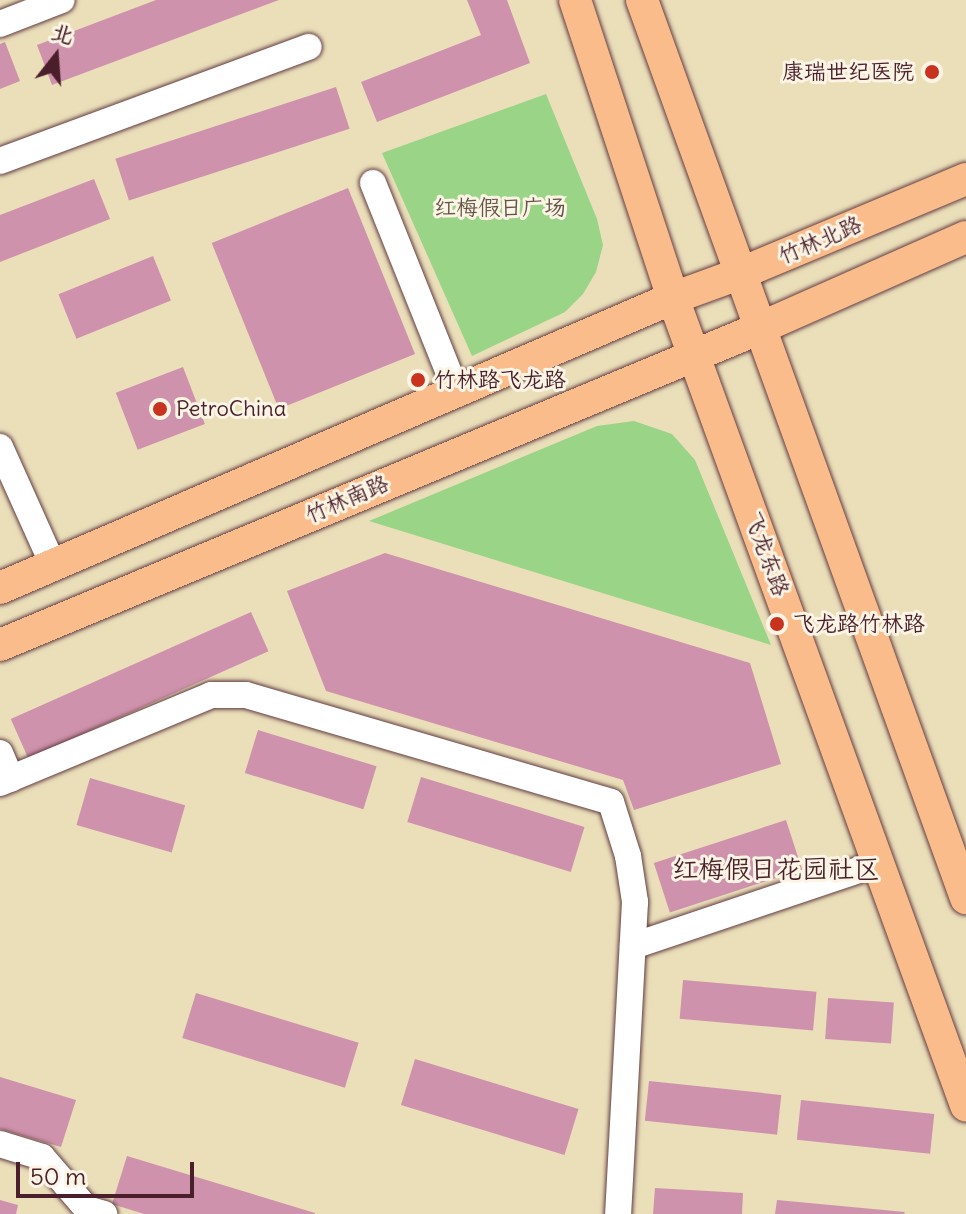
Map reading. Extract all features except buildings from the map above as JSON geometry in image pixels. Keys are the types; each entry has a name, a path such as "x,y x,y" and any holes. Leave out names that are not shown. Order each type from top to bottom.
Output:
{"main road":[{"name":"飞龙东路","path":"575,0 673,298 966,1105"},
{"path":"642,0 758,329 966,898"},
{"name":"竹林北路","path":"673,298 739,274 966,179"},
{"path":"694,353 758,329 966,237"},
{"path":"0,588 673,298"},
{"name":"竹林南路","path":"0,645 694,353"}],"lane":[{"path":"0,24 62,0"},
{"path":"0,161 309,47"},
{"path":"373,183 456,391"},
{"path":"0,447 53,565"},
{"path":"0,753 5,781 211,695 246,695 611,802 628,856 635,902 618,1214"},
{"path":"633,946 879,863"},
{"path":"0,1144 42,1157 87,1209 104,1214"}],"green space":[{"name":"红梅假日广场","path":"546,94 597,219 603,245 596,272 583,294 565,312 472,356 382,153"},
{"path":"634,421 672,434 695,460 771,645 369,521 597,426"}],"place":[{"name":"康瑞世纪医院","path":"932,72"},
{"name":"竹林路飞龙路","path":"418,380"},
{"name":"PetroChina","path":"160,409"},
{"name":"飞龙路竹林路","path":"777,624"}],"district":[{"name":"红梅假日花园社区","path":"776,869"}]}
